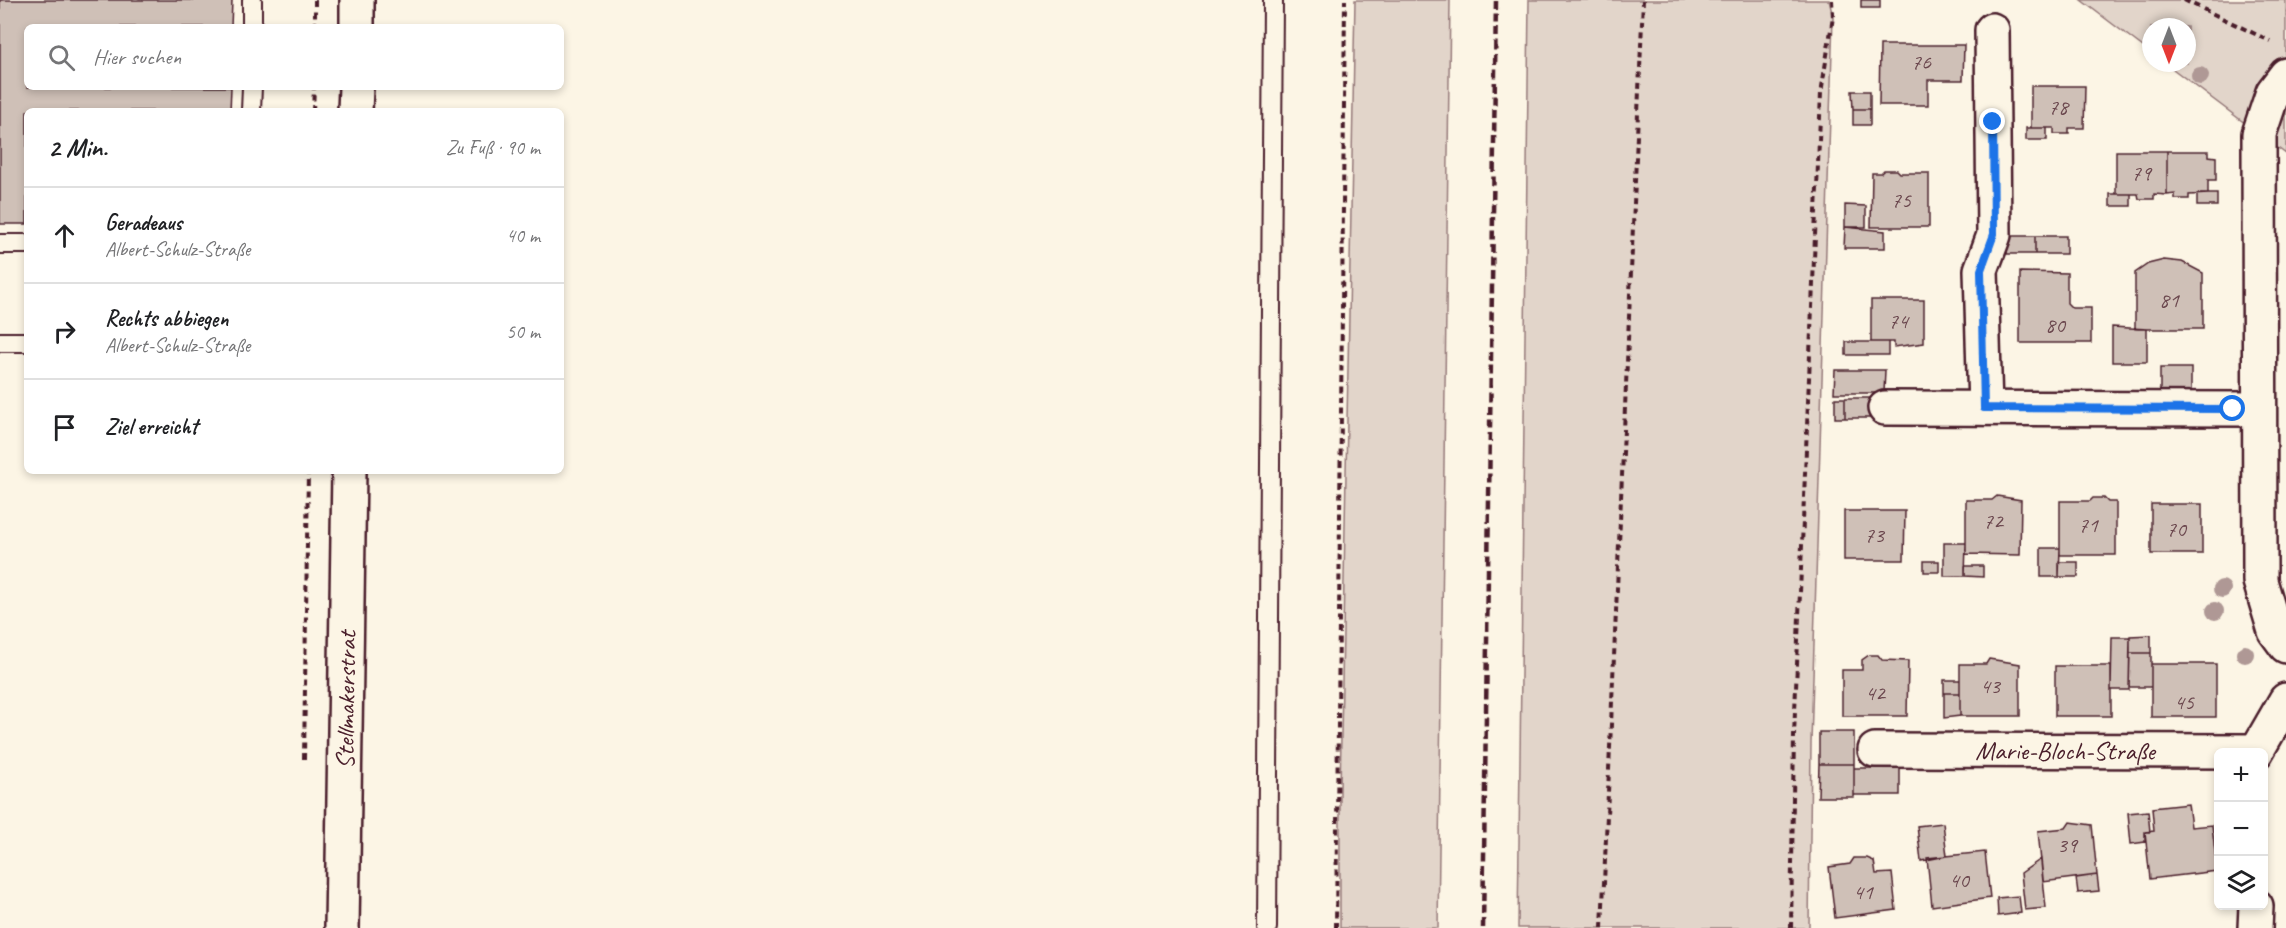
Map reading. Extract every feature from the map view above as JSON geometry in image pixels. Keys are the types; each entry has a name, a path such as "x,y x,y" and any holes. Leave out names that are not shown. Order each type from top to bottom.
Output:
{"street":[{"path":"357,0 357,24"},
{"path":"1984,408 1981,270 1994,234 1992,30"},
{"path":"2286,75 2273,92 2259,134 2258,409 2260,581 2275,631 2286,646"},
{"path":"355,108 356,90"},
{"path":"1885,408 2258,409"},
{"name":"Stellmakerstrat","path":"342,928 349,474"},
{"name":"Marie-Bloch-Straße","path":"2258,748 2286,700"},
{"name":"Marie-Bloch-Straße","path":"1875,750 2214,752"},
{"path":"2256,910 2256,928"}],"lane":[{"path":"252,0 252,24"},
{"path":"1268,928 1273,0"},
{"path":"251,108 252,90"},
{"path":"0,244 24,244"},
{"path":"0,342 24,342"}],"path":[{"path":"315,0 315,24"},
{"path":"1336,928 1345,0"},
{"path":"1602,928 1643,0"},
{"path":"1791,928 1794,735 1821,93 1833,17 1832,0"},
{"path":"2184,0 2276,44"},
{"path":"313,108 314,90"},
{"path":"304,764 308,474"}],"shaded area":[{"path":"1355,0 1450,0 1438,928 1340,928 1340,790"},
{"path":"1529,0 1829,0 1833,17 1811,743 1809,928 1518,928"},
{"path":"2081,0 2286,0 2286,154 2177,72 2196,72 2196,18 2142,18 2142,46"}],"building":[{"path":"0,0 232,0 231,24 24,24 24,90 231,90 230,108 24,108 24,224 0,224"},
{"path":"1861,0 1880,0 1880,8 1861,8"},
{"path":"1880,45 1964,45 1963,80 1928,80 1928,105 1879,105"},
{"path":"2031,86 2085,86 2084,128 2069,128 2069,134 2054,134 2054,128 2031,128"},
{"path":"1852,91 1870,91 1870,109 1853,109"},
{"path":"1853,109 1870,109 1870,125 1853,125"},
{"path":"2026,128 2047,128 2047,140 2026,140"},
{"path":"2116,151 2167,151 2167,195 2154,194 2154,199 2139,199 2138,194 2116,194"},
{"path":"2167,151 2209,151 2209,156 2216,157 2216,180 2208,180 2208,194 2189,195 2189,199 2175,199 2175,194 2167,195"},
{"path":"1884,170 1897,170 1900,173 1929,173 1929,227 1871,227 1872,173 1881,173"},
{"path":"2110,194 2131,194 2131,206 2110,206"},
{"path":"2197,194 2217,194 2217,206 2197,206"},
{"path":"1845,205 1866,206 1866,227 1845,227"},
{"path":"1845,227 1885,231 1885,248 1844,248"},
{"path":"2007,236 2035,236 2035,254 2007,254"},
{"path":"2035,236 2066,236 2066,254 2035,254"},
{"path":"2164,260 2182,262 2203,273 2203,329 2135,329 2135,273 2148,264"},
{"path":"2020,272 2067,273 2067,303 2072,308 2091,308 2091,343 2020,343"},
{"path":"1871,300 1924,300 1924,343 1894,347 1894,342 1871,342"},
{"path":"2112,327 2147,329 2147,362 2112,362"},
{"path":"1846,342 1888,342 1888,355 1846,355"},
{"path":"2160,368 2191,368 2191,398 2160,398"},
{"path":"1835,370 1885,370 1884,393 1834,393"},
{"path":"1835,398 1845,398 1845,418 1835,418"},
{"path":"1845,398 1874,398 1874,418 1845,418"},
{"path":"1997,496 2021,500 2020,555 1966,554 1966,500 1992,500"},
{"path":"2093,498 2104,498 2108,502 2116,502 2116,555 2060,555 2060,501 2090,501"},
{"path":"2151,504 2202,504 2202,554 2151,554"},
{"path":"1844,511 1905,511 1904,560 1844,560"},
{"path":"1944,543 1966,543 1965,576 1944,576"},
{"path":"2041,548 2060,548 2059,577 2041,577"},
{"path":"1924,561 1939,561 1939,572 1924,572"},
{"path":"2059,562 2078,562 2078,577 2059,577"},
{"path":"1965,566 1983,566 1983,577 1965,576"},
{"path":"2151,635 2151,653 2130,653 2130,636"},
{"path":"2112,637 2130,637 2129,690 2111,690"},
{"path":"2130,653 2151,653 2151,687 2129,687"},
{"path":"1869,655 1878,655 1882,660 1908,661 1907,716 1842,716 1842,670 1862,670 1862,660"},
{"path":"1989,659 2020,664 2020,716 1960,716 1960,664 1986,664"},
{"path":"2151,664 2216,664 2216,717 2151,717"},
{"path":"2055,666 2111,666 2111,716 2055,716"},
{"path":"1944,680 1960,680 1960,693 1944,693"},
{"path":"1944,693 1960,693 1960,716 1944,718"},
{"path":"1819,732 1854,732 1854,764 1819,764"},
{"path":"1819,764 1854,764 1854,797 1818,797"},
{"path":"1854,768 1900,768 1900,795 1854,795"},
{"path":"2188,804 2191,827 2212,825 2214,871 2150,879 2145,832 2154,831 2152,808"},
{"path":"2148,811 2150,832 2145,832 2145,842 2131,844 2128,813"},
{"path":"2070,822 2092,825 2097,875 2043,882 2038,831 2066,828"},
{"path":"1943,823 1947,856 1921,861 1917,826"},
{"path":"1985,852 1990,898 1932,906 1927,858"},
{"path":"1854,858 1867,858 1874,861 1876,874 1892,873 1896,910 1835,918 1829,867 1850,864"},
{"path":"2041,859 2046,908 2025,910 2021,873"},
{"path":"2097,875 2099,891 2078,893 2076,878"},
{"path":"2019,896 2021,913 1998,916 1997,898"}],"railway":[{"path":"1483,928 1496,0"}],"route":[{"path":"1993,122 1994,234 1981,270 1984,408 2233,409"}]}
